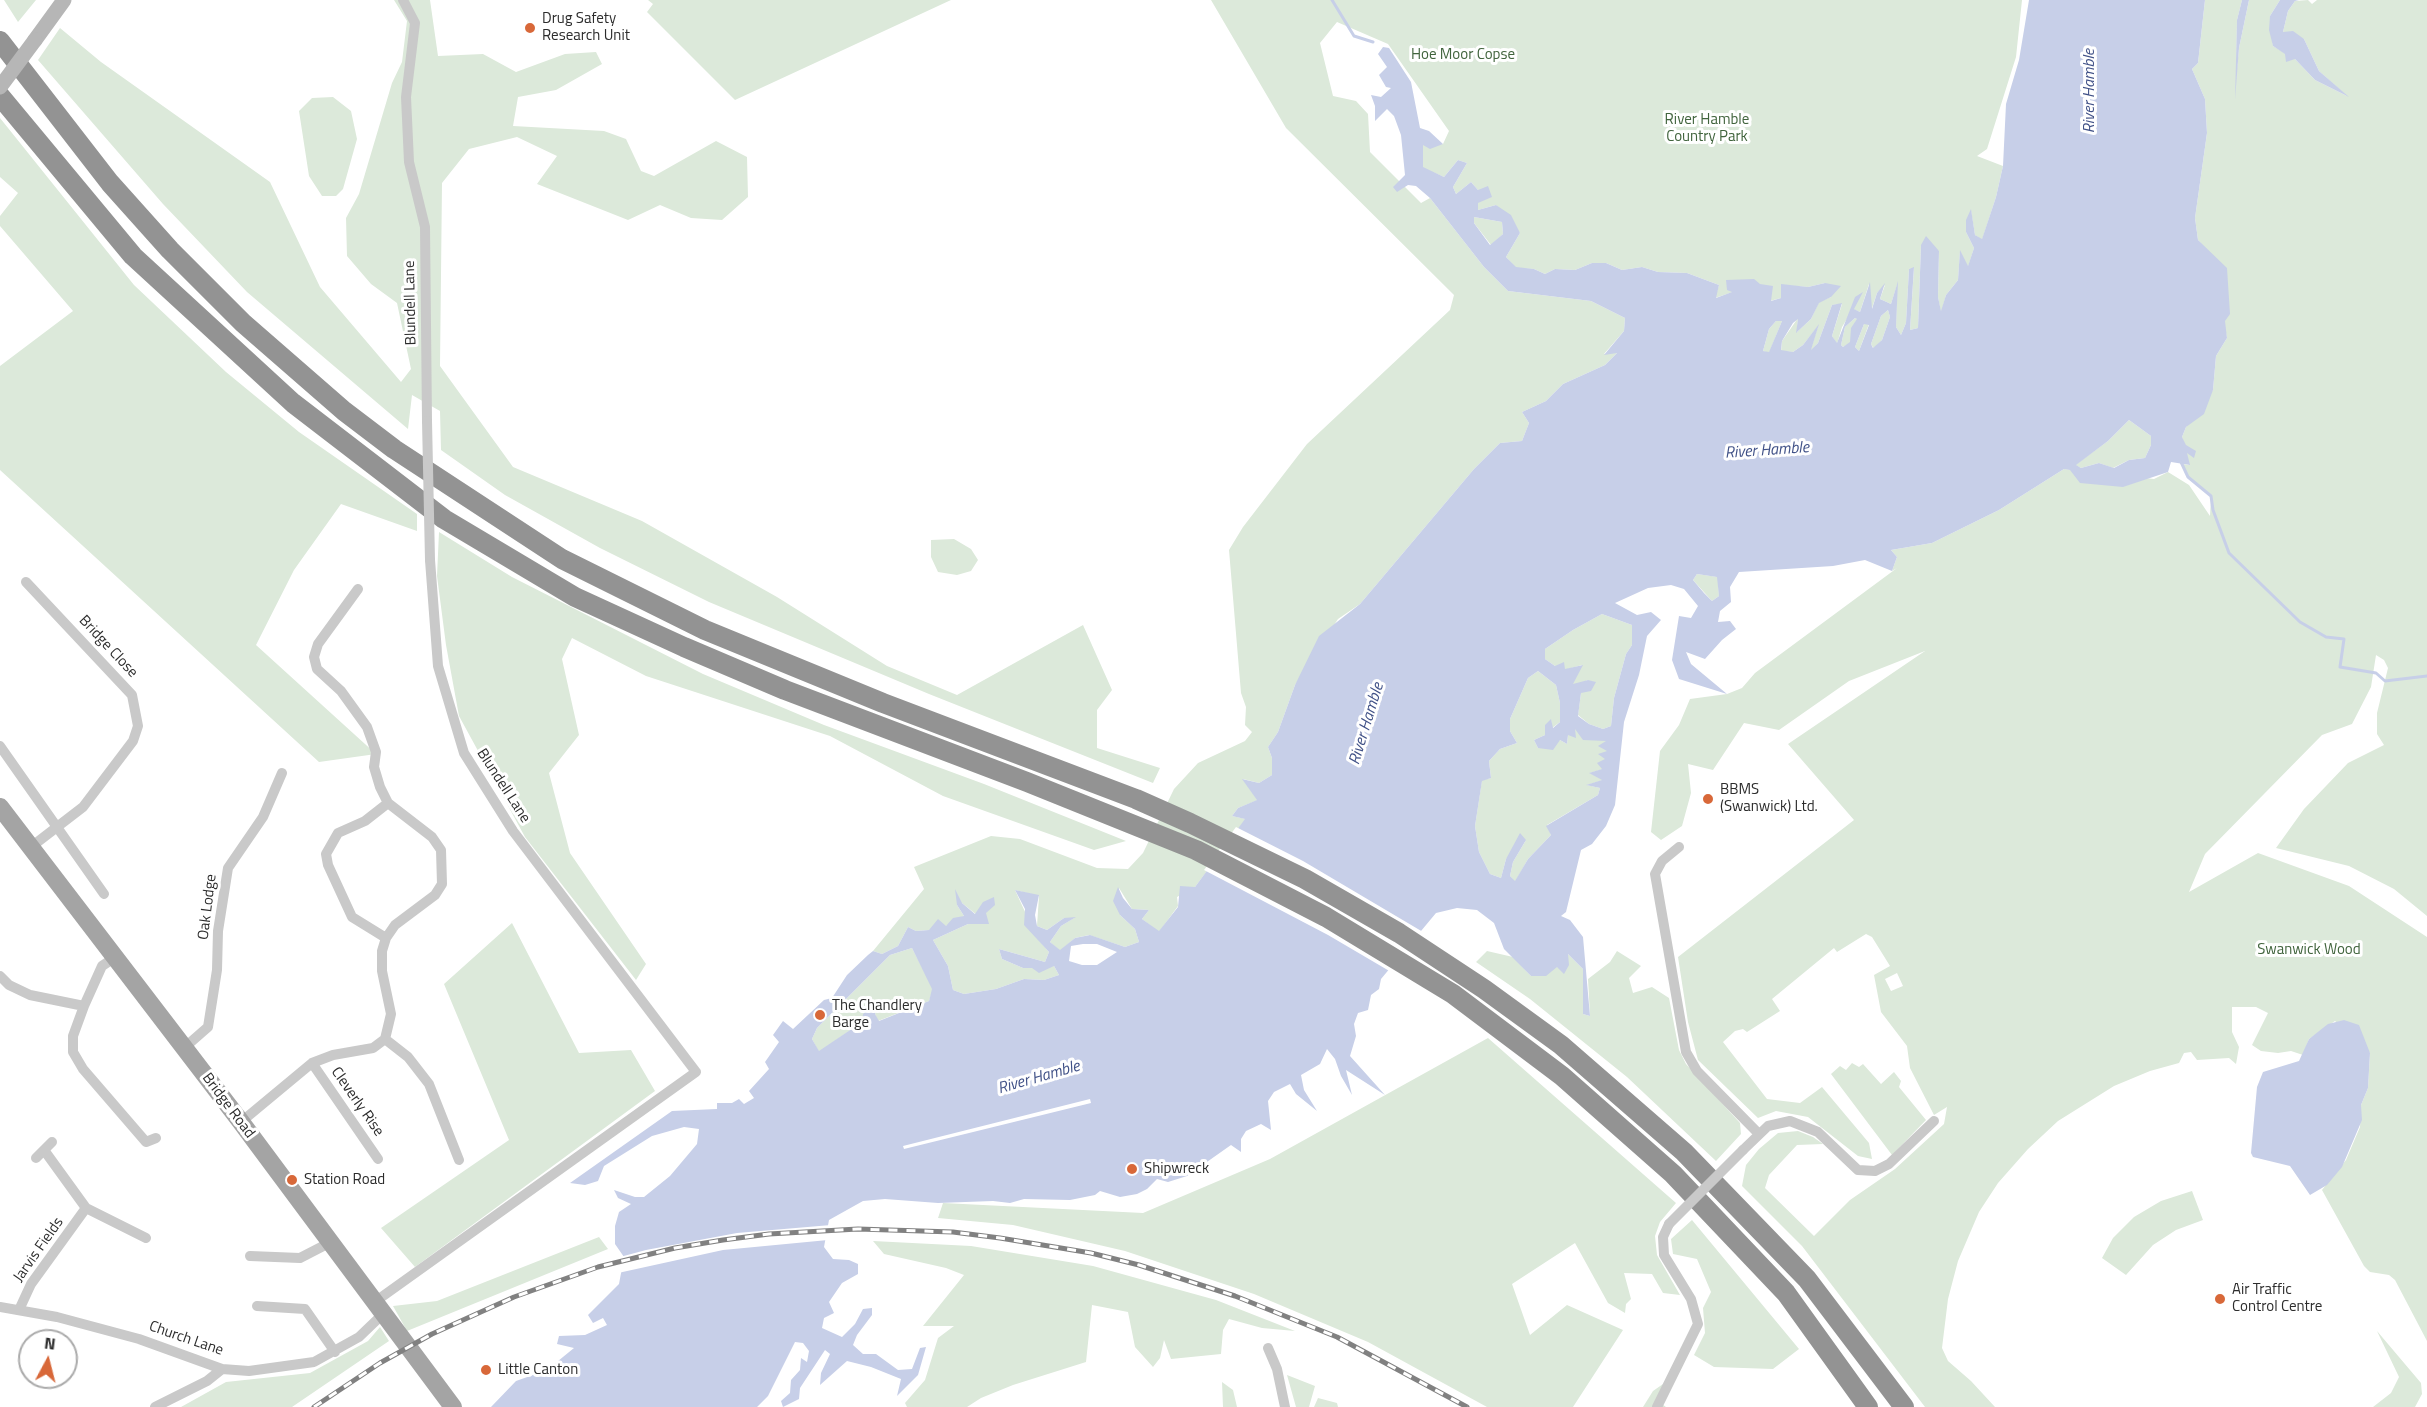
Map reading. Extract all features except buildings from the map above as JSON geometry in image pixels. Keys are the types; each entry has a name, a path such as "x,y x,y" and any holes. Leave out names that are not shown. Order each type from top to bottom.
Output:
{"highway":[{"path":"0,40 110,183 170,250 243,323 344,411 444,483 562,559 705,630 883,703 1136,799 1218,835 1305,879 1399,933 1484,989 1561,1045 1684,1152 1808,1279 1904,1407"},
{"path":"0,96 133,256 293,403 444,519 575,597 684,647 785,690 1128,821 1196,850 1283,893 1395,957 1471,1007 1562,1076 1673,1174 1786,1293 1868,1407"}],"main road":[{"name":"Bridge Road","path":"0,807 241,1122 453,1407"}],"street":[{"path":"0,87 64,0"},
{"name":"Blundell Lane","path":"380,1307 696,1072 513,831 464,753 438,666 430,560 425,227 409,162 406,97 415,23 403,0"},
{"name":"Bridge Close","path":"26,582 132,695 138,714 138,726 126,750 83,807 31,848"},
{"path":"358,589 318,644 314,657 317,669 341,691 366,727 375,752 374,767 388,803 432,837 441,850 442,884 435,895 395,925 386,938 382,951 382,971 391,1014 385,1039 408,1057 429,1084 459,1160"},
{"path":"0,746 104,894"},
{"name":"Oak Lodge","path":"184,1048 208,1027 217,970 218,931 228,868 263,817 282,772"},
{"path":"386,938 352,917 328,865 326,854 338,832 364,821 388,803"},
{"path":"1679,847 1662,861 1655,874 1686,1052 1697,1071 1758,1133"},
{"path":"114,958 102,966 84,1006 73,1036 73,1052 81,1072 146,1142 156,1138"},
{"path":"0,976 9,985 30,995 84,1006"},
{"name":"Cleverly Rise","path":"241,1122 312,1063 333,1055 373,1048 385,1039"},
{"name":"Cleverly Rise","path":"312,1063 378,1159"},
{"path":"1657,1407 1698,1324 1691,1299 1664,1255 1663,1235 1669,1224 1758,1133 1782,1121 1805,1125 1818,1132 1854,1167 1869,1172 1887,1166 1934,1121"},
{"path":"44,1150 86,1208 145,1241 156,1229"},
{"name":"Jarvis Fields","path":"19,1310 31,1284 86,1208"},
{"path":"250,1256 300,1258 331,1242"},
{"path":"257,1306 305,1309 335,1352"},
{"name":"Church Lane","path":"0,1307 57,1317 139,1339 222,1369 249,1371 286,1368 314,1362 335,1352 359,1337 380,1307"},
{"path":"1268,1347 1285,1407"},
{"path":"155,1407 207,1381 222,1369"}],"green space":[{"path":"4,0 36,0 18,22"},
{"path":"394,0 430,0 438,56 483,54 516,72 565,54 596,52 602,64 556,90 518,97 513,126 604,131 626,139 641,171 654,176 716,141 747,157 748,197 722,220 691,218 660,205 628,220 537,184 557,156 517,137 469,149 442,183 440,366 513,467 642,521 777,597 887,666 957,695 1083,625 1112,690 1097,710 1097,748 1160,768 1153,783 929,694 709,602 600,548 505,495 441,450 440,411 412,395 408,429 247,292 163,204 38,60 60,28 101,62 270,182 320,287 401,382 411,369 397,303 371,284 347,256 346,218 359,194 392,83 402,62 407,21"},
{"path":"648,0 951,0 735,100 647,12 653,4"},
{"path":"1211,0 2022,0 2016,57 1987,149 1977,156 2003,166 1996,197 1982,240 1975,235 1971,211 1967,220 1966,232 1974,248 1968,267 1960,252 1958,280 1946,295 1941,313 1938,297 1939,251 1921,245 1918,328 1910,330 1914,268 1909,269 1906,323 1901,335 1896,327 1897,285 1891,304 1880,299 1885,285 1877,293 1871,311 1869,284 1860,312 1853,309 1842,327 1837,344 1832,336 1842,304 1832,305 1818,343 1810,352 1818,326 1803,345 1793,352 1781,351 1782,341 1798,318 1797,332 1811,319 1819,302 1831,297 1825,283 1808,287 1781,285 1781,298 1770,301 1733,292 1715,298 1719,285 1687,273 1658,272 1642,267 1622,270 1606,263 1592,263 1575,270 1555,269 1545,274 1534,269 1516,268 1506,257 1520,233 1496,205 1478,210 1478,190 1471,182 1456,194 1453,187 1467,163 1458,160 1444,177 1423,168 1422,145 1443,144 1449,131 1388,44 1337,22 1320,43 1333,96 1356,101 1368,114 1370,152 1421,203 1430,198 1484,267 1508,291 1591,301 1625,318 1624,331 1604,354 1618,352 1605,365 1563,384 1546,401 1522,412 1529,423 1522,441 1500,443 1474,469 1360,604 1338,619 1295,685 1278,732 1268,747 1272,758 1272,775 1259,783 1243,779 1258,800 1238,808 1232,816 1246,819 1195,887 1177,897 1178,906 1159,932 1142,919 1149,910 1132,909 1119,888 1120,915 1135,929 1139,942 1125,947 1089,935 1075,938 1060,951 1050,942 1061,926 1074,918 1064,918 1047,930 1037,926 1039,896 1015,890 1037,938 1049,952 1045,962 999,949 1002,959 1023,968 1054,966 1059,975 1044,980 1024,979 996,989 964,994 953,990 948,966 933,940 968,924 988,924 962,903 957,905 964,916 946,926 916,931 908,927 898,946 882,954 873,951 924,889 914,867 991,836 1020,839 1097,868 1128,869 1143,853 1174,789 1198,763 1245,741 1252,732 1245,725 1246,707 1241,693 1229,550 1243,527 1307,444 1450,310 1454,295 1286,128"},
{"name":"Swanwick Wood","path":"2205,0 2242,0 2237,20 2236,79 2239,48 2249,0 2280,0 2270,16 2273,46 2295,59 2315,80 2347,96 2319,71 2304,39 2283,32 2288,11 2295,1 2308,0 2312,4 2317,0 2427,0 2427,916 2394,889 2349,866 2276,848 2304,809 2348,763 2384,745 2377,734 2377,713 2388,668 2384,660 2376,655 2371,687 2352,724 2322,735 2205,854 2189,892 2258,853 2349,886 2427,937 2427,1341 2395,1280 2389,1275 2370,1272 2364,1266 2322,1190 2346,1160 2360,1127 2361,1105 2368,1088 2370,1053 2335,1021 2309,1039 2303,1055 2291,1051 2278,1053 2261,1051 2252,1045 2268,1013 2256,1007 2232,1007 2232,1032 2239,1047 2236,1064 2229,1058 2197,1060 2191,1052 2184,1053 2179,1063 2150,1071 2114,1086 2058,1121 2028,1149 1998,1183 1979,1212 1958,1261 1948,1299 1942,1348 1948,1361 1995,1407 1925,1407 1802,1246 1742,1186 1746,1165 1759,1149 1778,1133 1798,1131 1813,1137 1823,1144 1797,1145 1769,1175 1765,1188 1814,1236 1850,1200 1895,1169 1944,1124 1947,1107 1934,1115 1910,1068 1907,1046 1881,1012 1874,975 1890,966 1872,937 1866,934 1837,952 1834,948 1772,999 1780,1011 1747,1032 1743,1029 1735,1031 1723,1042 1767,1099 1800,1103 1822,1087 1869,1143 1872,1159 1858,1156 1808,1117 1776,1111 1758,1118 1698,1060 1688,1022 1678,957 1854,820 1788,744 1925,651 1849,681 1779,730 1744,723 1713,770 1688,764 1691,793 1682,826 1661,840 1651,832 1660,751 1679,725 1690,699 1727,694 1742,688 1755,673 1897,568 1892,571 1897,557 1891,550 1932,543 1999,510 2064,469 2154,479 2168,472 2189,485 2210,516 2211,496 2188,477 2183,464 2189,465 2182,437 2186,427 2213,390 2216,356 2227,338 2211,255 2198,240 2195,218 2207,133 2205,99 2192,69 2198,63","holes":["1897,973 1903,986 1891,991 1885,979"]},
{"path":"333,97 351,111 357,139 343,189 336,196 322,196 309,176 299,111 312,98"},
{"path":"0,118 134,285 226,372 299,432 417,514 417,531 341,504 294,570 256,645 376,754 319,762 0,470 0,366 73,311 0,226 0,216 18,193 0,177"},
{"path":"1474,217 1502,222 1503,234 1491,245 1474,223"},
{"path":"1888,310 1890,317 1882,340 1874,349 1871,344 1881,316"},
{"path":"1855,318 1858,319 1850,343 1843,347 1841,345 1845,327"},
{"path":"1776,321 1782,321 1769,353 1763,351 1769,329"},
{"path":"1864,324 1869,324 1859,351 1855,347"},
{"path":"2129,420 2151,436 2151,445 2145,458 2129,460 2113,468 2099,463 2081,468 2075,465 2108,441"},
{"path":"439,532 512,577 703,674 824,725 984,784 1126,841 1094,850 943,796 830,736 646,676 572,638 562,659 579,735 549,773 570,853 646,964 636,980 525,837 459,716 446,645 437,576"},
{"path":"954,539 971,549 978,560 971,571 957,575 938,572 931,557 931,540"},
{"path":"1697,574 1718,577 1719,596 1712,601 1693,580"},
{"path":"1602,614 1632,625 1632,645 1626,654 1614,698 1611,726 1603,729 1589,724 1578,715 1581,693 1588,680 1572,684 1582,665 1564,670 1545,659 1545,649"},
{"path":"1538,671 1556,685 1560,703 1560,722 1552,728 1551,720 1545,735 1534,740 1538,748 1560,740 1567,744 1568,735 1574,727 1607,741 1607,752 1603,769 1590,773 1603,780 1587,785 1600,788 1598,795 1547,825 1551,835 1528,859 1515,882 1510,876 1513,862 1526,840 1506,859 1501,878 1490,874 1479,852 1475,826 1482,780 1491,778 1489,761 1500,749 1517,743 1510,731 1510,719 1528,678"},
{"path":"512,923 579,1053 631,1050 655,1091 415,1267 381,1228 509,1140 444,984"},
{"path":"912,948 933,989 929,1001 878,1021 875,1014 879,1003 862,1022 819,1052 812,1039 817,1028 890,955"},
{"path":"1487,951 1513,957 1531,976 1567,953 1583,969 1583,1014 1590,1016 1588,979 1610,962 1617,951 1641,966 1629,978 1633,993 1652,987 1669,998 1679,1050 1686,1064 1740,1123 1741,1134 1716,1161 1627,1077 1530,999 1476,962"},
{"path":"1488,1038 1676,1203 1660,1222 1655,1236 1657,1255 1680,1295 1663,1293 1652,1274 1624,1273 1631,1299 1626,1304 1625,1313 1608,1303 1575,1243 1512,1284 1530,1335 1567,1305 1623,1330 1573,1407 1487,1407 1368,1342 1254,1294 1125,1251 1013,1225 938,1218 943,1203 1143,1213 1270,1159"},
{"path":"1852,1063 1859,1067 1863,1064 1881,1084 1894,1072 1901,1081 1899,1087 1926,1120 1892,1155 1831,1074 1840,1066 1846,1070"},
{"path":"2192,1191 2203,1220 2176,1230 2153,1245 2126,1275 2102,1258 2113,1238 2134,1217 2161,1201"},
{"path":"1692,1220 1799,1349 1773,1369 1714,1367 1694,1355 1705,1333 1703,1308 1711,1292 1697,1259 1673,1254 1671,1239"},
{"path":"599,1237 608,1249 407,1331 393,1306 437,1301"},
{"path":"873,1241 971,1246 1093,1266 1216,1300 1295,1331 1262,1328 1229,1319 1223,1330 1221,1354 1171,1359 1164,1340 1160,1358 1153,1367 1135,1347 1128,1312 1092,1305 1086,1362 1013,1385 981,1398 967,1407 907,1407 905,1403 925,1380 938,1338 954,1326 923,1326 964,1275 946,1268 884,1254"},
{"path":"380,1327 389,1341 292,1407 181,1407 226,1382 310,1373 368,1341"},
{"path":"2377,1331 2421,1383 2422,1394 2415,1407 2373,1407 2391,1393 2399,1377"},
{"path":"1287,1375 1315,1386 1309,1407 1296,1407"},
{"path":"1222,1382 1233,1390 1237,1407 1223,1407"},
{"path":"1663,1384 1659,1402 1666,1407 1643,1407 1653,1391"},
{"path":"1318,1398 1337,1403 1338,1407 1314,1407"}],"water":[{"name":"River Hamble","path":"2029,0 2205,0 2198,63 2192,69 2205,99 2207,133 2195,218 2198,240 2227,268 2230,314 2225,321 2227,338 2216,356 2213,390 2204,414 2186,427 2182,437 2186,445 2196,451 2194,458 2187,453 2190,465 2171,462 2168,472 2123,487 2080,483 2070,470 2064,469 1999,510 1932,543 1891,550 1897,557 1892,571 1865,560 1833,566 1739,572 1730,587 1731,602 1720,611 1718,622 1730,621 1736,629 1722,640 1705,659 1686,652 1691,664 1727,694 1679,679 1672,660 1679,616 1691,618 1698,606 1684,589 1671,585 1648,588 1615,603 1637,615 1651,612 1661,620 1647,636 1639,675 1624,722 1615,805 1606,826 1592,844 1581,850 1566,912 1561,916 1570,920 1583,937 1590,1016 1583,1014 1583,969 1568,954 1569,965 1564,974 1557,967 1546,976 1531,976 1504,949 1494,923 1477,910 1457,908 1436,913 1381,979 1379,989 1371,995 1368,1010 1358,1013 1354,1024 1356,1036 1350,1056 1385,1095 1346,1070 1352,1095 1341,1076 1335,1059 1327,1049 1320,1064 1301,1075 1304,1090 1317,1111 1296,1094 1290,1084 1274,1092 1268,1101 1271,1130 1261,1124 1246,1131 1241,1139 1241,1152 1231,1145 1187,1176 1168,1182 1157,1179 1147,1189 1137,1194 1120,1197 1100,1191 1095,1195 1070,1200 1024,1199 1010,1203 993,1201 938,1203 885,1199 863,1201 829,1220 824,1247 833,1259 849,1260 858,1264 858,1274 842,1283 829,1302 834,1313 824,1318 822,1328 842,1337 855,1324 863,1309 872,1308 872,1315 857,1335 853,1345 863,1354 876,1354 898,1370 912,1369 920,1348 926,1347 918,1375 897,1396 901,1379 871,1367 847,1361 820,1385 821,1373 830,1354 825,1350 800,1388 799,1399 783,1407 781,1401 790,1393 791,1380 800,1370 801,1358 807,1362 809,1351 803,1343 795,1342 768,1396 757,1407 491,1407 516,1381 547,1370 574,1348 557,1344 559,1336 585,1335 607,1325 603,1318 593,1323 588,1315 619,1284 624,1257 615,1244 615,1226 619,1212 631,1204 618,1198 614,1190 635,1197 644,1197 670,1176 697,1144 699,1129 684,1127 652,1136 604,1166 598,1181 585,1185 570,1183 672,1111 717,1109 717,1103 732,1103 739,1099 744,1104 754,1098 749,1091 769,1069 765,1062 779,1042 773,1035 783,1021 793,1029 824,1000 832,998 847,975 873,951 882,954 898,946 908,927 916,931 929,930 938,919 946,926 953,918 964,916 957,905 955,889 962,903 975,914 983,902 994,897 995,905 986,913 989,924 968,924 933,940 948,966 953,990 964,994 996,989 1024,979 1044,980 1059,975 1054,966 1039,973 1032,968 1023,968 1002,959 999,949 1045,962 1049,952 1024,925 1025,909 1015,890 1039,895 1035,915 1037,926 1047,930 1064,918 1076,917 1061,926 1050,942 1060,950 1075,938 1090,935 1125,947 1139,942 1135,929 1120,915 1113,901 1118,887 1132,909 1149,910 1142,919 1159,931 1178,907 1180,886 1195,887 1245,819 1232,816 1238,808 1257,800 1242,779 1259,783 1272,775 1272,758 1268,747 1278,732 1295,685 1319,636 1360,604 1474,469 1500,443 1522,441 1529,423 1522,412 1546,401 1563,384 1605,365 1617,353 1604,355 1624,331 1625,318 1591,301 1508,291 1484,267 1430,198 1416,186 1408,185 1397,192 1393,187 1405,175 1401,135 1394,116 1387,109 1375,121 1375,106 1371,95 1381,97 1391,88 1386,87 1379,75 1387,67 1378,54 1383,47 1389,48 1411,82 1420,128 1429,131 1443,144 1430,149 1423,145 1423,167 1444,177 1458,160 1467,163 1453,187 1456,194 1471,182 1478,190 1488,186 1492,197 1478,203 1478,210 1496,205 1511,215 1520,233 1506,257 1516,267 1534,269 1545,274 1555,269 1575,270 1592,263 1606,263 1622,270 1642,267 1658,272 1687,273 1719,285 1716,298 1732,292 1727,290 1726,280 1754,279 1760,284 1773,286 1771,301 1781,298 1781,284 1808,287 1825,283 1841,286 1831,297 1819,303 1811,319 1796,333 1798,319 1793,323 1782,341 1781,350 1793,352 1803,345 1819,324 1811,350 1818,343 1832,305 1842,303 1832,336 1837,343 1855,297 1863,292 1854,309 1860,312 1870,282 1872,309 1877,293 1885,283 1880,299 1891,304 1898,281 1896,327 1901,335 1906,323 1909,269 1914,267 1910,330 1918,328 1921,245 1926,236 1939,251 1938,297 1941,311 1946,295 1958,280 1960,250 1968,266 1974,248 1966,232 1966,220 1971,209 1975,235 1982,239 1996,197 2003,166 2006,104 2019,60","holes":["1474,217 1502,222 1503,234 1490,245 1474,223","1888,310 1890,317 1882,340 1873,348 1871,344 1881,316","1855,318 1857,319 1851,328 1850,342 1843,347 1841,345 1845,327","1776,321 1782,321 1769,352 1763,351 1769,329","1864,324 1869,325 1859,351 1855,347","2129,420 2151,436 2151,445 2145,458 2129,460 2114,468 2099,463 2081,468 2076,465 2108,441","1697,574 1717,577 1719,596 1712,601 1693,580","1602,614 1632,625 1632,645 1626,654 1614,698 1611,726 1603,729 1589,724 1578,716 1581,693 1591,691 1596,682 1588,680 1573,684 1583,665 1565,669 1564,662 1555,666 1545,659 1545,649","1538,671 1556,685 1560,703 1560,722 1553,728 1551,719 1545,725 1545,735 1534,740 1538,748 1553,750 1560,740 1567,744 1568,735 1576,738 1575,729 1583,740 1606,741 1598,746 1607,751 1598,754 1605,759 1597,763 1602,769 1589,773 1602,780 1586,785 1600,788 1598,795 1546,826 1551,835 1528,859 1515,881 1510,876 1513,862 1526,840 1520,833 1506,859 1501,878 1490,874 1479,852 1475,826 1482,781 1491,778 1489,761 1500,749 1517,743 1510,731 1510,719 1528,678","1097,944 1117,952 1097,965 1082,965 1069,961 1071,946","912,948 932,989 929,1001 879,1021 875,1014 879,1002 863,1014 862,1022 819,1051 812,1039 817,1028 890,955"]},
{"path":"2242,0 2249,0 2239,48 2235,100 2237,20"},
{"path":"2280,0 2299,0 2295,1 2288,11 2283,32 2293,31 2304,39 2319,71 2349,97 2315,80 2295,59 2286,62 2285,54 2273,46 2269,30 2270,16"},
{"path":"2344,1020 2359,1025 2370,1053 2368,1088 2361,1105 2362,1120 2342,1167 2327,1185 2310,1195 2290,1166 2253,1157 2251,1153 2257,1087 2263,1072 2299,1061 2309,1039 2328,1024"}],"pier":[{"path":"1236,827 1303,861 1423,932 1391,972 1328,935 1204,870"},
{"path":"1090,1099 1091,1103 904,1149 903,1146"},
{"path":"831,1225 828,1240 723,1250 618,1273 620,1257 646,1250 737,1233"}],"waterway":[{"path":"1332,0 1354,36 1373,42"},
{"path":"2181,462 2188,477 2211,496 2213,510 2229,553 2300,622 2326,637 2344,639 2340,667 2376,673 2385,681 2427,676"}],"railway":[{"path":"314,1407 380,1363 432,1334 514,1297 598,1267 675,1248 723,1240 769,1234 858,1229 953,1232 1000,1238 1091,1253 1139,1265 1235,1296 1337,1337 1467,1407"}],"place":[{"name":"Drug Safety Research Unit","path":"530,28"},
{"name":"BBMS (Swanwick) Ltd.","path":"1708,799"},
{"name":"The Chandlery Barge","path":"820,1015"},
{"name":"Shipwreck","path":"1132,1169"},
{"name":"Station Road","path":"292,1180"},
{"name":"Air Traffic Control Centre","path":"2220,1299"},
{"name":"Little Canton","path":"486,1370"}],"park label":[{"name":"Hoe Moor Copse","path":"1463,55"},
{"name":"River Hamble Country Park","path":"1707,128"}]}
